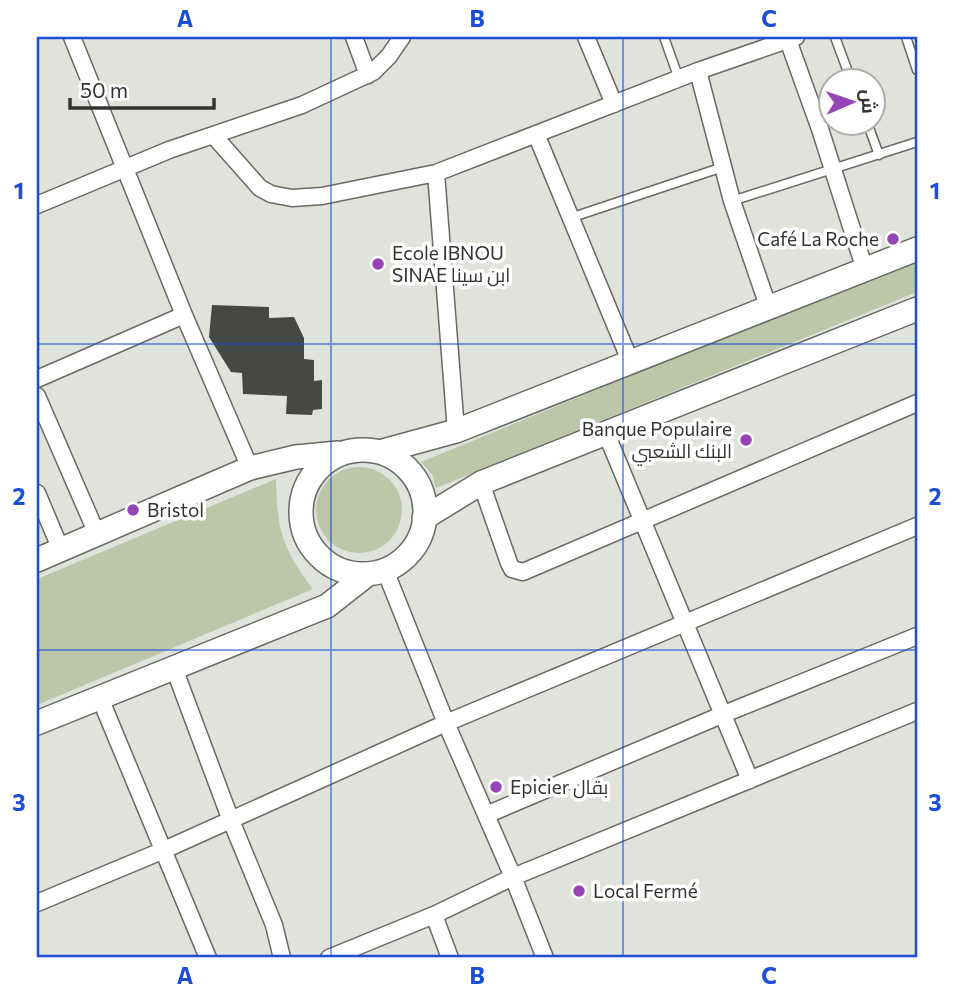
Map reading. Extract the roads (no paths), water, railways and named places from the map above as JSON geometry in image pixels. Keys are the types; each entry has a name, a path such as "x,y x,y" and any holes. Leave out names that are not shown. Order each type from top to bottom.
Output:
{"street":[{"path":"72,37 184,315 250,468"},
{"path":"354,37 368,75"},
{"path":"37,205 125,168 302,105 368,75 389,56 402,37"},
{"path":"586,37 614,104"},
{"path":"214,136 260,188 279,197 322,196 436,173 698,71 792,38 865,270"},
{"path":"698,71 733,201 769,309"},
{"path":"536,135 631,363"},
{"path":"436,173 456,431"},
{"path":"379,452 456,431 917,248"},
{"path":"424,518 481,483 917,309"},
{"path":"37,379 184,315"},
{"path":"37,396 97,534"},
{"path":"481,483 509,563 512,569 523,572 917,403"},
{"path":"606,433 750,780"},
{"path":"37,560 250,468 296,457 362,450 379,452 408,470 418,484 423,500 424,518 420,535 412,550 400,562 376,572 327,606 37,723"},
{"path":"345,453 327,461 313,475 303,493 301,513 304,533 314,551 329,564 348,572 376,572"},
{"path":"37,493 61,550"},
{"path":"37,903 446,723 917,526"},
{"path":"376,572 446,723 545,958"},
{"path":"486,815 917,636"},
{"path":"174,668 230,818 274,925 282,958"},
{"path":"100,698 208,958"},
{"path":"329,958 434,915 513,877 917,711"},
{"path":"434,915 450,958"}],"lane":[{"path":"664,37 679,79"},
{"path":"835,37 846,66"},
{"path":"906,37 917,69"},
{"path":"872,136 879,155"},
{"path":"733,201 917,142"},
{"path":"570,218 723,167"}],"place":[{"name":"Café La Roche","path":"893,239"},
{"name":"Ecole IBNOU SINAE ابن سينا","path":"378,264"},
{"name":"Banque Populaire البنك الشعبي","path":"746,440"},
{"name":"Bristol","path":"133,510"},
{"name":"Epicier بقال","path":"496,787"},
{"name":"Local Fermé","path":"579,891"}]}
